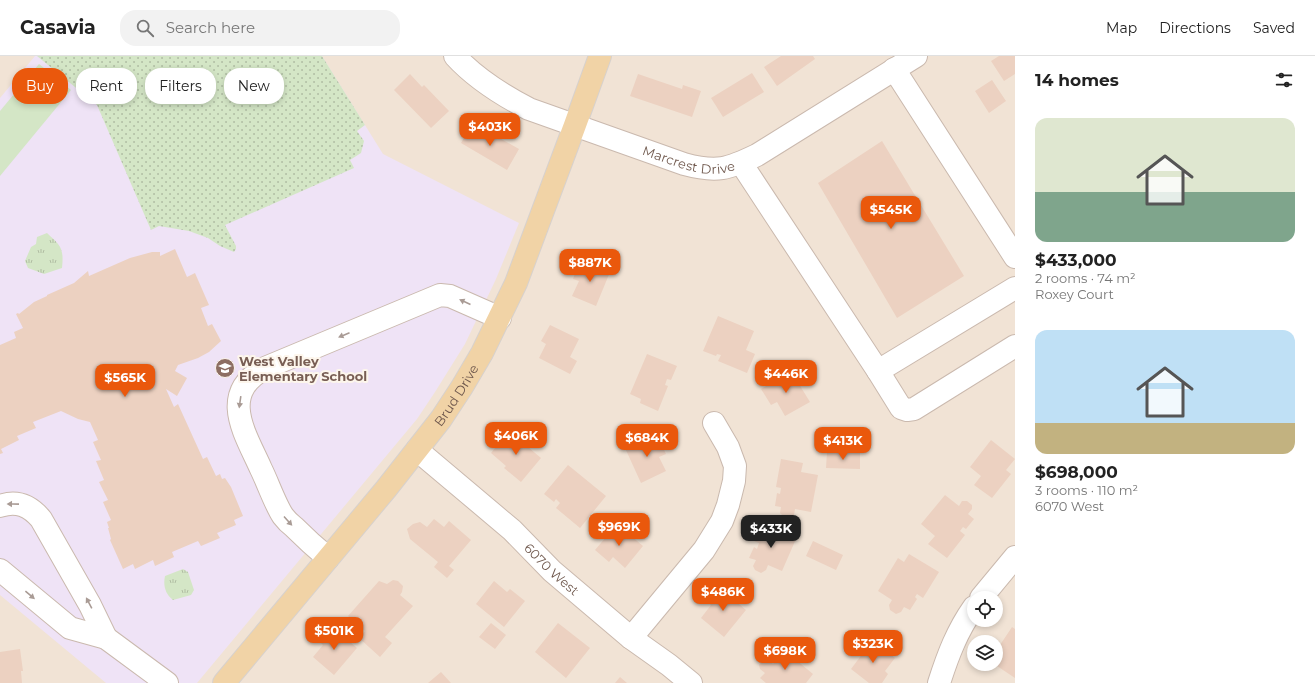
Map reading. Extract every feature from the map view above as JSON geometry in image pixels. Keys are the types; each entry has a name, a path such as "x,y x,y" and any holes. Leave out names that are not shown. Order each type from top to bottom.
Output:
{"main road":[{"name":"Brud Drive","path":"224,683 417,450 441,419 462,387 500,318 530,248 600,56"}],"street":[{"name":"Marcrest Drive","path":"455,56 484,82 513,101 543,115 695,167 718,169 741,163 757,155 916,56"},
{"path":"894,70 1015,257"},
{"path":"741,163 902,408 907,410 914,409 1015,346"},
{"path":"878,372 1015,288"},
{"path":"328,558 283,516 241,424 238,406 240,395 247,383 257,373 266,368 440,295 450,296 500,318"},
{"path":"631,638 692,566 722,521 734,481 735,466 728,447 714,423"},
{"name":"6070 West","path":"417,450 512,530 552,571 631,638 691,683"},
{"path":"0,506 10,503 19,504 28,507 41,519 90,605 106,638"},
{"path":"987,591 1015,557"},
{"path":"0,570 70,628 106,638 167,683"},
{"path":"939,683 953,642 967,618"}],"shaded area":[{"path":"0,56 1015,56 1015,683 0,683"},
{"name":"West Valley Elementary School","path":"35,56 322,56 383,154 519,223 496,279 465,344 417,419 197,683 106,683 0,595 0,98 12,84 12,104 68,104 68,68 25,68"}],"green space":[{"path":"37,56 322,56 365,125 357,131 364,141 361,153 350,160 354,168 225,225 236,246 234,252 220,246 208,238 189,231 159,226 151,230 96,104 137,104 137,68 76,68 76,88 68,81 68,68 52,68"},
{"path":"39,64 44,68 36,68"},
{"path":"12,97 12,104 59,104 0,176 0,111"},
{"path":"47,233 56,241 60,248 63,261 62,268 44,274 28,268 25,261 31,247 36,244 37,237"},
{"path":"183,569 188,572 194,590 191,595 173,600 165,589 165,576"}],"building":[{"path":"781,56 813,56 815,59 777,86 764,67"},
{"path":"999,56 1015,56 1015,74 1004,81 991,61"},
{"path":"752,73 764,92 723,117 711,98"},
{"path":"410,74 422,87 424,85 449,111 431,128 394,90"},
{"path":"638,74 682,89 683,85 701,91 692,117 630,96"},
{"path":"992,80 1006,101 989,113 975,91"},
{"path":"471,125 487,133 487,131 519,149 507,170 461,143"},
{"path":"882,141 964,276 897,318 818,183"},
{"path":"175,249 187,277 195,273 209,305 201,308 208,326 212,324 221,341 209,352 198,358 178,365 175,371 187,378 177,396 166,389 174,407 178,404 203,459 207,457 216,476 220,474 222,479 225,478 231,487 243,516 234,520 236,525 217,533 220,538 201,546 198,541 172,552 174,557 155,566 153,560 135,569 133,564 123,569 110,540 107,522 111,520 103,502 108,500 99,482 104,480 96,461 101,460 93,442 98,440 90,422 78,419 61,411 33,422 36,428 17,436 19,440 1,449 3,453 0,454 0,345 16,338 14,332 23,328 16,314 19,314 34,302 47,295 74,283 88,271 89,276 130,258 152,252 160,252 160,256"},
{"path":"580,261 610,272 596,306 572,296 579,281 573,279"},
{"path":"718,316 754,331 746,350 755,354 747,373 718,361 721,355 717,354 716,356 703,351"},
{"path":"550,325 579,339 570,357 577,361 570,374 539,358 546,344 541,341"},
{"path":"647,354 677,366 671,380 667,379 665,385 668,386 658,411 640,403 641,399 630,394"},
{"path":"791,371 810,402 785,416 777,402 771,405 761,389"},
{"path":"509,431 541,458 521,482 504,468 506,466 491,453"},
{"path":"656,433 666,454 659,457 666,471 641,483 625,448"},
{"path":"991,440 1015,459 1006,470 1011,474 992,498 974,485 981,476 970,467"},
{"path":"827,452 860,453 860,469 826,468"},
{"path":"781,459 803,463 801,472 818,475 811,512 795,509 794,515 789,518 784,517 780,513 781,507 775,506 777,493 780,494 781,488 776,487"},
{"path":"568,465 606,496 580,528 556,508 560,503 556,499 554,502 544,494"},
{"path":"945,495 959,506 962,501 967,501 972,505 972,509 968,514 974,519 966,529 963,527 960,531 965,535 947,558 928,544 935,536 921,524"},
{"path":"434,519 444,527 449,521 471,540 449,566 454,570 447,578 434,567 438,562 410,539 407,529 413,524 420,522 427,527"},
{"path":"617,524 643,546 625,568 613,557 609,562 595,550"},
{"path":"760,524 796,539 782,571 768,565 766,570 761,573 755,570 753,566 756,560 749,558 754,547 757,549 759,543 754,541"},
{"path":"813,541 843,555 836,570 806,556"},
{"path":"909,554 939,572 923,598 917,594 915,597 917,599 910,610 904,607 901,612 896,614 890,610 889,605 892,600 878,591 898,558 904,562"},
{"path":"393,580 398,581 403,586 400,595 413,606 385,637 392,643 380,657 359,638 365,631 348,616 379,581 387,584"},
{"path":"494,581 507,592 510,589 525,601 504,627 476,604"},
{"path":"719,587 746,610 724,637 701,618 711,605 707,601"},
{"path":"491,623 506,635 495,649 479,637"},
{"path":"558,623 590,648 566,678 535,652"},
{"path":"331,626 357,648 334,675 313,657 323,645 318,640"},
{"path":"1012,627 1015,629 1015,678 1003,670 1003,640"},
{"path":"872,641 895,658 885,671 888,674 882,683 869,683 851,669"},
{"path":"20,649 23,671 21,671 22,683 0,683 0,652"},
{"path":"784,650 813,674 806,683 766,683 760,678 765,673 760,669 759,665 763,660 769,660 773,664"},
{"path":"441,672 451,683 428,683"},
{"path":"620,677 627,683 615,683"}],"place":[{"name":"West Valley Elementary School","path":"225,368"}]}
